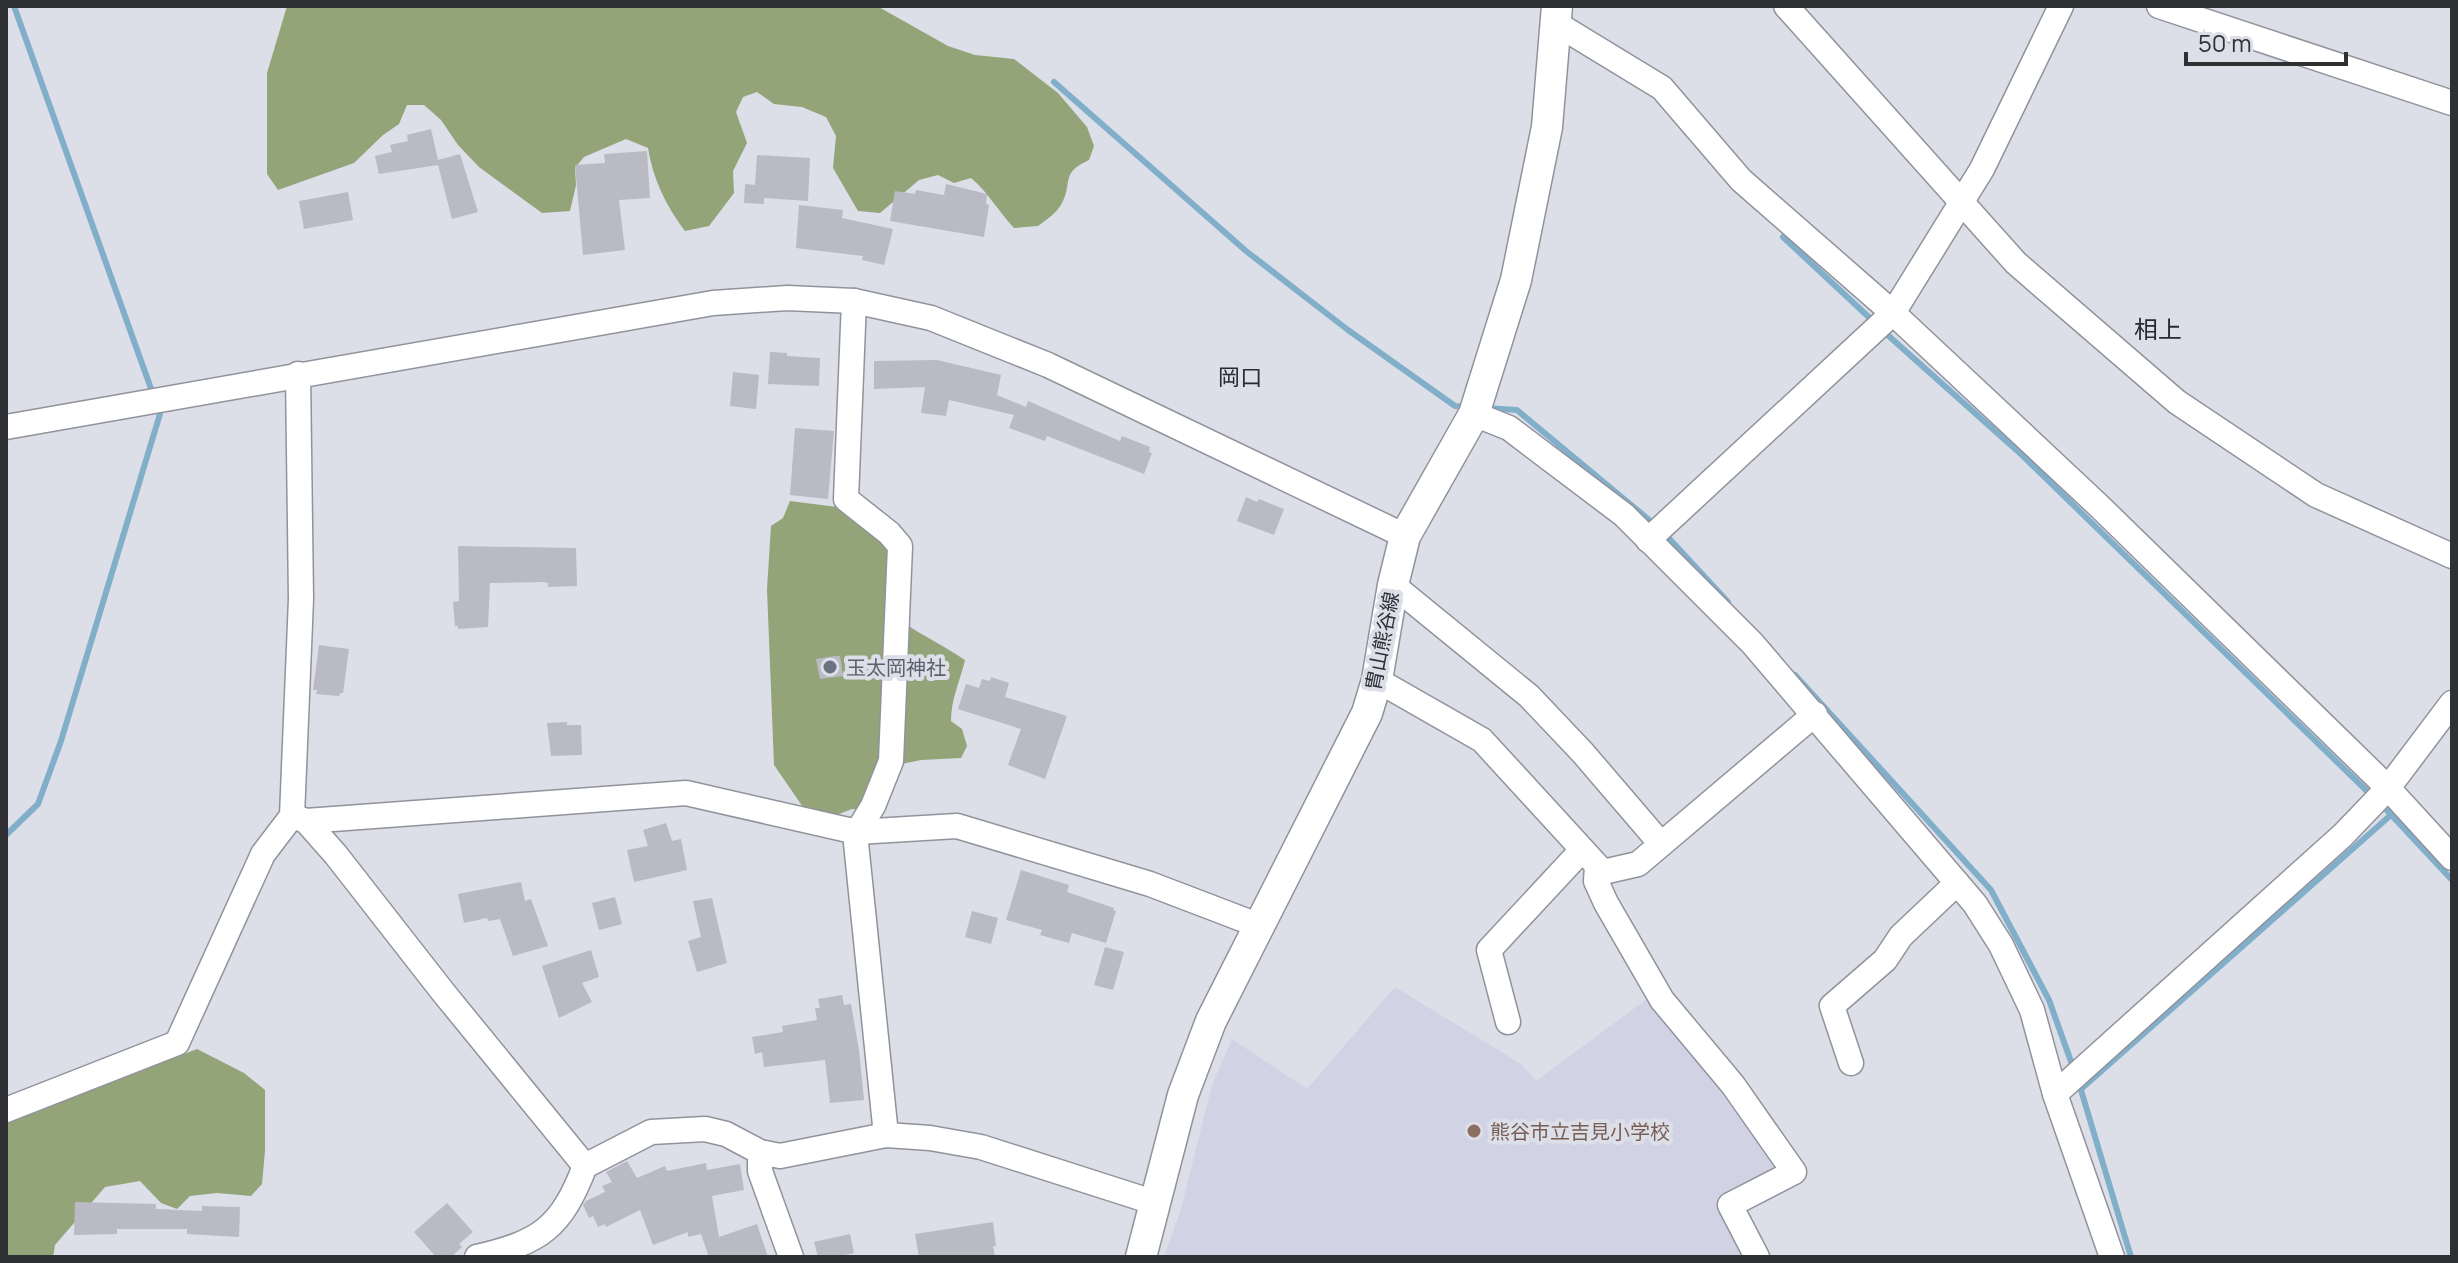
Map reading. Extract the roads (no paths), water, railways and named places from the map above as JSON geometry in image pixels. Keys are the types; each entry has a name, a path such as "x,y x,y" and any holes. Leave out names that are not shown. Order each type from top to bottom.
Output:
{"main road":[{"name":"胄山熊谷線","path":"1141,1257 1194,1062 1211,1021 1354,739 1377,680 1393,585 1405,536 1477,405 1516,280 1547,127 1557,15"}],"street":[{"path":"1786,6 2016,263 2177,402 2316,495 2452,556"},
{"path":"1809,33 1817,6"},
{"path":"1648,540 1893,313 1982,169 2061,6"},
{"path":"2159,6 2184,10 2452,103"},
{"path":"1557,15 1662,88 1741,180 1893,313 2098,505 2388,788 2452,858"},
{"path":"6,427 713,303 787,298 854,301 931,318 1048,365 1405,536"},
{"path":"854,301 846,499 889,533 900,546 891,761 873,806 857,832 886,1135"},
{"path":"298,374 301,599 299,818 336,855 585,1166"},
{"path":"1477,405 1624,515 1752,643 1975,904 2001,945 2032,1010 2104,1254"},
{"path":"1393,585 1529,696 1661,844"},
{"path":"1377,680 1482,740 1603,872 1638,864 1815,714"},
{"path":"2055,1094 2343,835 2388,788 2452,703"},
{"path":"6,1110 177,1043 263,854 299,818 686,793 857,832 957,826 1150,884 1260,926"},
{"path":"1508,1022 1489,950 1590,858"},
{"path":"1590,858 1606,903 1662,1000 1733,1085 1794,1172 1730,1205 1757,1257"},
{"path":"1851,1063 1832,1006 1885,960 1901,936 1957,883"},
{"path":"477,1257 505,1251 537,1238 557,1220 575,1191 585,1166 651,1132 705,1129 726,1134 760,1152 780,1156 886,1135 930,1138 981,1147 1156,1203"},
{"path":"760,1152 760,1171 791,1257"}],"waterway":[{"path":"14,6 154,397"},
{"path":"1054,82 1246,251 1348,330 1455,406 1467,407"},
{"path":"1783,237 1874,322"},
{"path":"1882,330 2023,456 2372,796"},
{"path":"6,835 38,804 61,741 160,414 157,407"},
{"path":"1486,408 1517,410 1654,524"},
{"path":"1665,534 1728,602"},
{"path":"1795,675 1991,890 2049,1000 2074,1070"},
{"path":"2381,804 2452,880"},
{"path":"2081,1089 2392,814"},
{"path":"2078,1080 2131,1257"}],"place":[{"name":"玉太岡神社","path":"830,667"},
{"name":"熊谷市立吉見小学校","path":"1474,1131"}],"district":[{"name":"相上","path":"2158,328"},
{"name":"岡口","path":"1240,377"}]}
